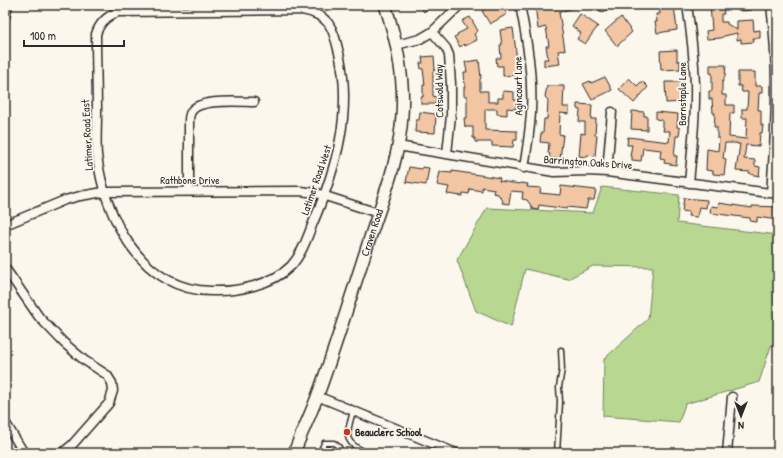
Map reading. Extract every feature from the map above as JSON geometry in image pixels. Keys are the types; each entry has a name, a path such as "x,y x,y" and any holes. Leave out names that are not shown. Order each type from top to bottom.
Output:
{"street":[{"path":"5,17 8,5"},
{"name":"Craven Road","path":"294,453 317,396 378,213 398,146 403,94 400,64 386,5"},
{"path":"396,45 420,39 432,32 460,5"},
{"name":"Agincourt Lane","path":"520,5 528,44 531,98 531,112 524,168"},
{"name":"Barnstaple Lane","path":"687,5 692,39 695,84 694,129 689,182"},
{"path":"771,5 776,29 777,84 774,193"},
{"name":"Latimer Road West","path":"103,20 109,15 118,12 302,10 319,15 331,25 334,32 341,62 344,84 342,133 324,196 300,253 292,265 273,280 230,290 209,291"},
{"name":"Latimer Road East","path":"103,20 98,27 96,34 97,146 100,176 104,192 123,233 144,263 164,278 190,288 209,291"},
{"name":"Cotswold Way","path":"432,32 446,48 449,55 451,115 447,154"},
{"path":"189,191 190,112 198,105 207,103 254,102"},
{"path":"607,172 612,112"},
{"name":"Barrington Oaks Drive","path":"398,146 554,172 607,172 774,193"},
{"name":"Rathbone Drive","path":"5,225 65,200 104,192 300,191 311,192 378,213"},
{"path":"5,268 39,317 64,343 84,360 107,376 112,383 112,398 109,403 72,445 62,453"},
{"path":"317,396 456,453"},
{"path":"727,453 732,397"},
{"path":"5,422 24,453"}],"lane":[{"path":"557,453 560,402 559,387 562,369 561,350"},
{"path":"353,411 347,434 354,448 368,453"},
{"path":"320,453 324,442 334,443 339,447 340,453"}],"green space":[{"path":"602,187 679,195 677,223 778,235 778,344 771,346 759,382 685,404 679,422 603,416 604,359 648,319 653,267 593,266 568,279 525,269 511,327 476,311 457,260 487,208 593,213"}],"building":[{"path":"419,5 432,5 424,12"},
{"path":"486,5 498,5 501,8 503,7 507,14 490,24 482,11 488,8"},
{"path":"535,5 577,5 577,7 559,12 565,50 558,51 560,64 544,66 544,59 548,59 546,46 549,46 546,27 538,29"},
{"path":"674,5 677,30 657,33 655,22 657,22 656,14 660,14 659,6"},
{"path":"710,5 722,5 724,14 721,14 721,22 727,22 727,24 737,30 737,21 753,20 754,31 760,30 760,38 753,38 754,42 741,43 741,39 737,40 737,33 721,38 707,39 706,31 712,30"},
{"path":"740,5 751,5 752,10 741,11"},
{"path":"580,14 598,26 585,44 577,39 581,33 572,26"},
{"path":"470,17 478,31 474,34 477,40 465,46 464,44 460,47 454,37 467,29 462,21"},
{"path":"621,17 632,32 617,46 605,31"},
{"path":"513,28 517,75 503,76 503,66 497,66 496,58 501,58 500,45 502,45 500,30"},
{"path":"677,50 677,61 680,61 680,69 661,70 660,51"},
{"path":"434,56 435,70 433,71 433,96 436,97 436,104 421,104 421,97 423,97 423,85 425,85 423,69 421,69 420,63 423,63 422,57"},
{"path":"479,60 481,78 480,91 488,91 488,102 498,102 498,98 503,98 503,91 514,92 514,100 517,100 516,109 507,108 507,115 497,114 497,109 485,109 485,130 517,131 517,140 514,140 513,147 492,146 492,142 475,142 475,138 473,138 473,127 465,127 464,118 467,118 467,96 464,96 464,72 467,72 465,62"},
{"path":"710,65 726,65 725,76 722,83 722,95 726,95 726,105 734,105 734,113 730,113 729,137 746,139 747,118 742,118 742,109 747,109 748,92 742,92 741,86 738,86 738,72 755,72 755,86 762,86 762,93 759,93 758,110 761,110 761,125 763,125 762,133 760,133 759,146 746,145 744,159 755,160 755,166 760,167 759,176 750,174 750,172 736,171 740,144 737,143 725,143 723,158 726,159 724,175 713,174 713,171 706,170 707,149 718,151 719,138 717,138 717,127 714,127 715,113 713,113 712,99 709,99 709,91 712,91 712,73 710,73"},
{"path":"605,77 612,90 592,100 583,84 590,81 591,83"},
{"path":"629,78 637,86 642,81 648,87 634,103 619,89"},
{"path":"665,82 682,82 682,102 666,103"},
{"path":"547,86 564,86 563,107 569,107 569,114 560,113 559,134 563,135 560,159 549,158 549,143 540,142 541,133 543,133 544,119 547,119 548,100 545,97"},
{"path":"577,104 592,105 591,119 596,119 595,135 597,135 595,156 579,156 581,133 585,134 585,122 579,122 580,110 577,109"},
{"path":"632,111 644,112 644,116 647,116 647,130 631,129"},
{"path":"420,112 435,114 435,133 415,132 416,120 419,120"},
{"path":"656,112 678,114 677,127 680,128 679,136 676,136 674,156 677,156 676,165 664,163 665,159 660,158 661,150 643,148 641,161 632,160 632,156 630,156 632,145 627,145 628,137 669,142 670,131 663,131 664,127 662,127 662,120 656,119"},
{"path":"409,167 422,169 422,167 429,168 426,185 406,182"},
{"path":"452,171 500,178 499,181 528,184 527,187 541,188 540,193 560,195 561,186 596,190 594,200 588,200 586,209 567,207 567,209 539,205 538,210 532,209 527,200 522,199 523,192 511,191 509,204 502,203 503,201 498,194 493,193 494,189 482,187 482,191 470,189 469,194 463,193 462,196 447,194 449,187 437,185 440,172 452,173"},
{"path":"684,198 707,200 706,208 699,207 697,217 688,216 689,212 682,211"},
{"path":"719,203 752,208 752,206 778,207 777,220 757,217 757,222 750,221 750,218 710,213 711,206 718,207"}],"place":[{"name":"Beauclerc School","path":"347,432"}]}
